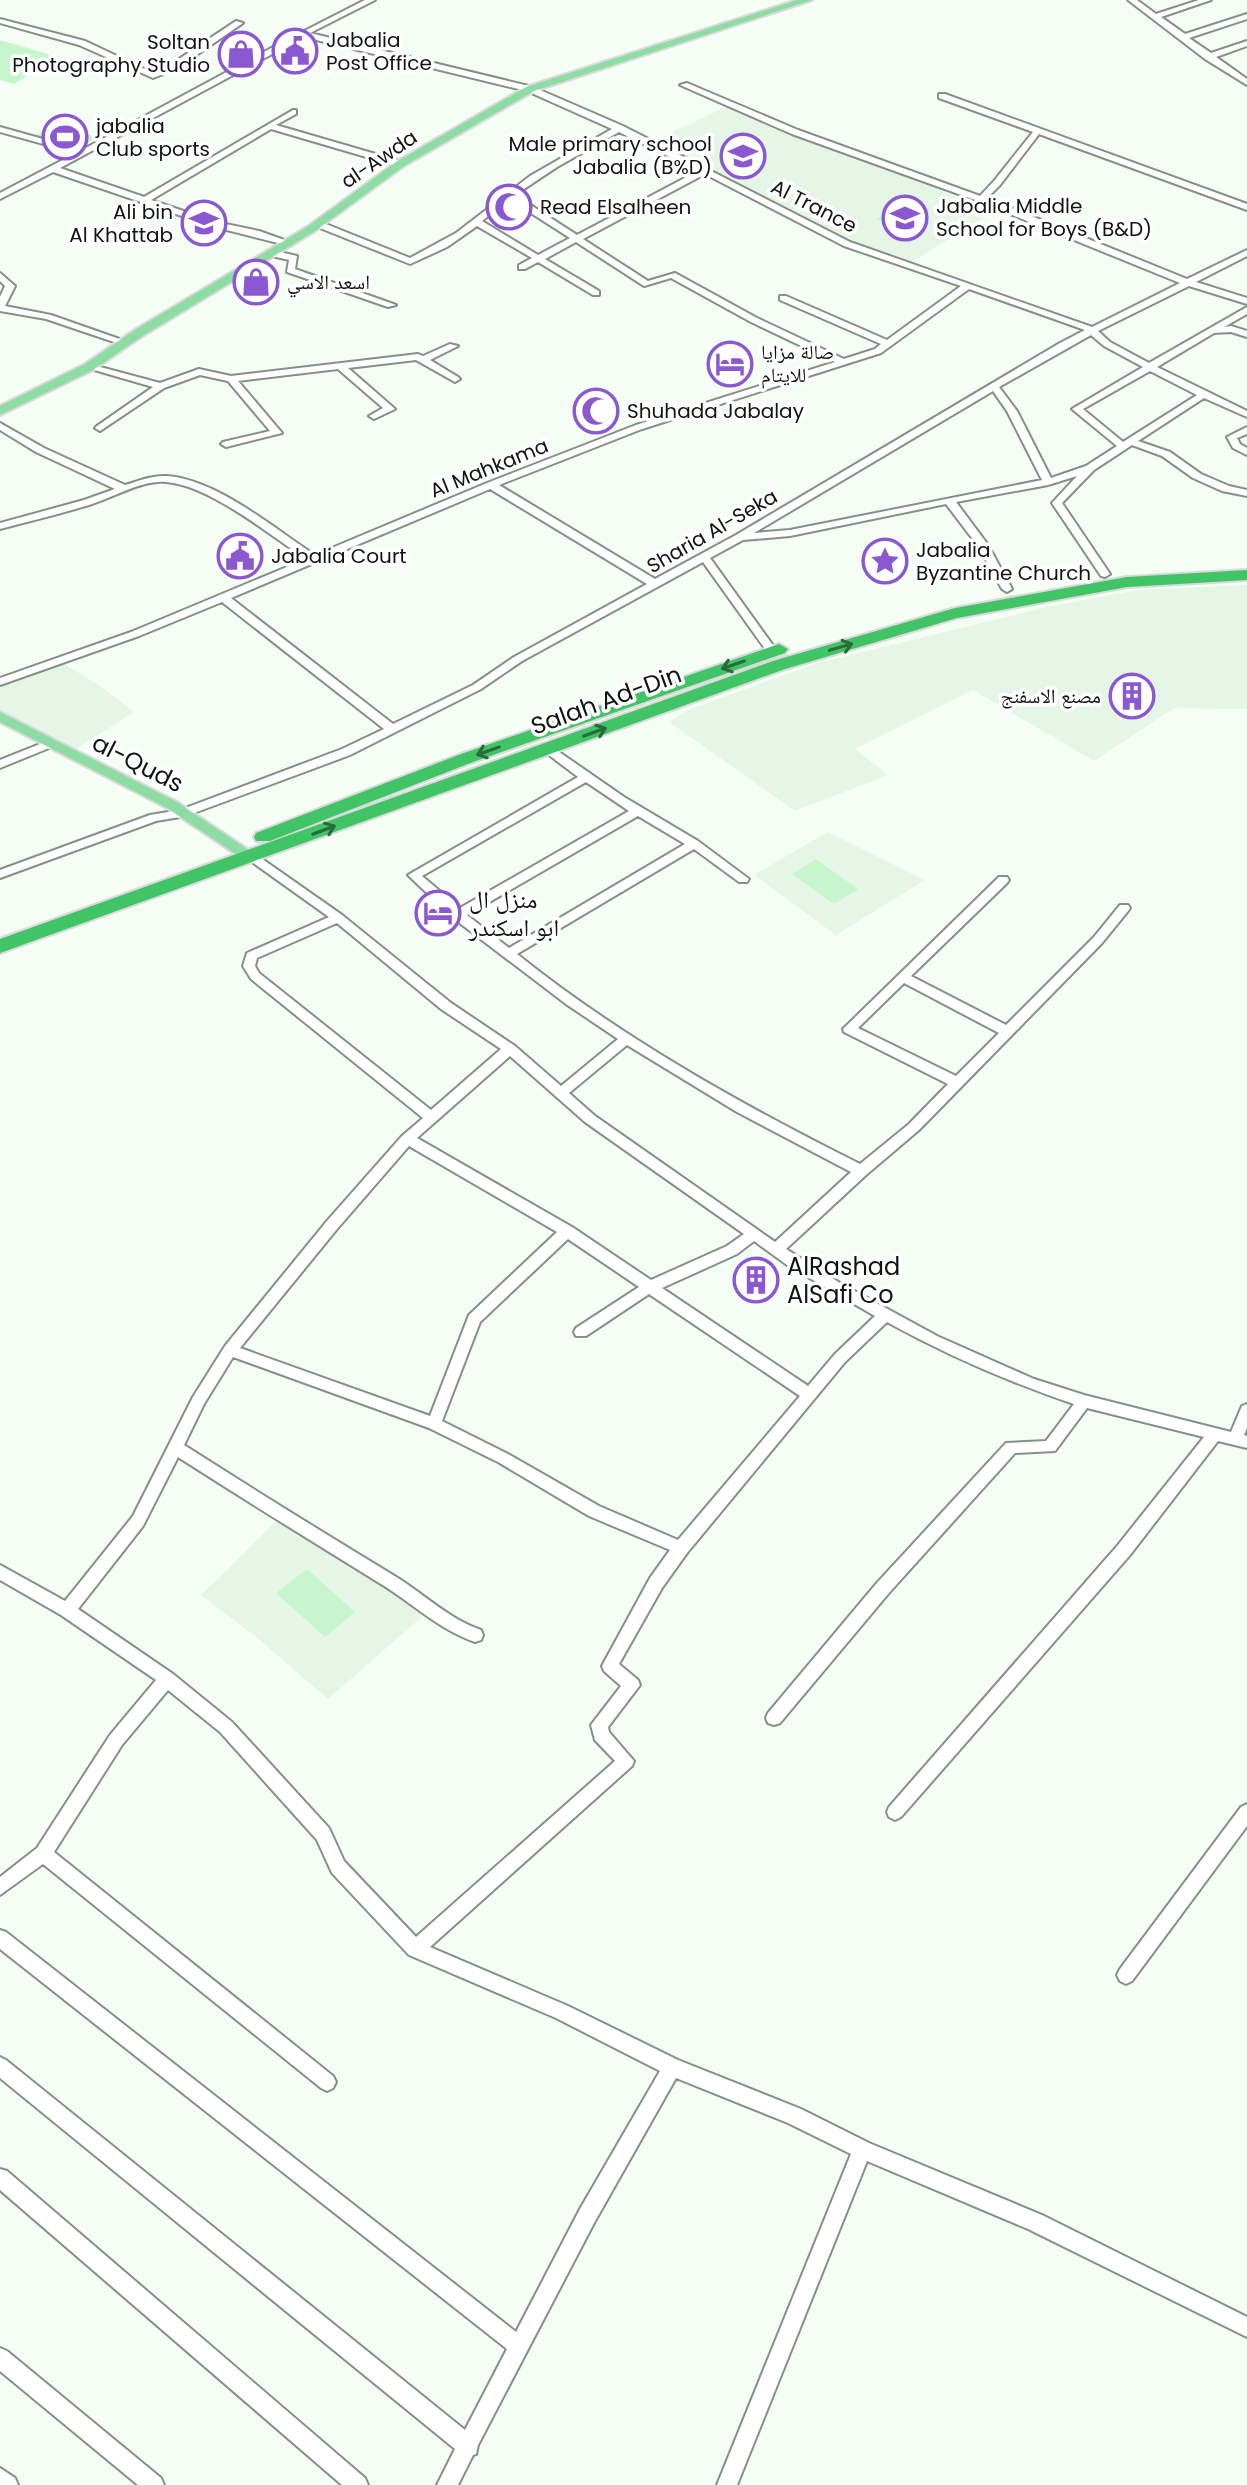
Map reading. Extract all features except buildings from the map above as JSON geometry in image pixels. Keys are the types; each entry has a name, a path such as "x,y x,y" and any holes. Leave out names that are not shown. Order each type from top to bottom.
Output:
{"highway":[{"name":"Salah Ad-Din","path":"0,946 244,852 467,758 772,651 916,610 1007,589 1105,574 1247,566"},
{"name":"Salah Ad-Din","path":"0,931 549,749 779,665 955,613 1127,582 1247,575"}],"main road":[{"name":"al-Awda","path":"0,411 89,367 123,342 318,224 400,164 530,89 807,0"},
{"name":"al-Quds","path":"0,716 172,805 244,852"}],"street":[{"path":"0,196 371,0"},
{"path":"1132,0 1247,83"},
{"path":"1158,16 1207,0"},
{"path":"1184,37 1247,16"},
{"path":"0,21 82,43 153,76 173,67 239,23"},
{"name":"Al Trance","path":"303,34 530,89 620,128 847,244 1093,330 1098,339 1146,366 1246,414"},
{"path":"1208,57 1247,43"},
{"path":"684,85 795,132 981,199 1187,282 1247,301"},
{"path":"942,96 1247,207"},
{"path":"143,201 293,112"},
{"path":"270,126 400,164"},
{"path":"318,224 410,261 431,254 532,178 620,128"},
{"path":"0,129 84,153"},
{"path":"981,199 997,183 1035,130"},
{"path":"53,169 143,201 287,244"},
{"path":"522,267 543,259 705,171"},
{"path":"510,196 647,284 672,275 754,320 844,362"},
{"path":"477,222 596,293"},
{"path":"271,253 294,258 290,270 391,305"},
{"name":"Sharia Al-Seka","path":"0,874 154,818 182,813 346,752 477,687 518,659 740,537 1093,330 1246,255"},
{"path":"0,276 10,286 0,307 48,317 123,342"},
{"name":"Al Mahkama","path":"0,682 135,634 491,485 651,423 844,362 889,344 967,286"},
{"path":"783,298 889,344"},
{"path":"1247,310 1146,366 1077,409 1125,443 1166,454 1197,476 1226,489 1247,493"},
{"path":"1208,332 1231,329 1247,334"},
{"path":"423,360 453,346"},
{"path":"100,428 161,386 199,372 231,379 418,357 455,379"},
{"path":"340,366 390,409 374,416"},
{"path":"89,367 161,386"},
{"path":"226,444 277,433 231,379"},
{"path":"994,386 1012,411 1048,482"},
{"path":"740,537 790,533 1048,482 1106,460 1125,443 1203,395"},
{"path":"0,426 40,450 124,489"},
{"path":"1247,430 1232,437 1236,446 1247,452"},
{"path":"1090,468 1057,503 1105,574"},
{"path":"0,526 165,478 213,494 315,560"},
{"path":"491,485 655,584"},
{"path":"949,500 983,545 1007,589"},
{"path":"704,556 772,651"},
{"path":"224,598 392,729"},
{"path":"0,764 50,744"},
{"path":"549,749 585,778 636,812 694,844 743,879"},
{"path":"585,778 414,875 457,915 558,995 626,1039 811,1146 861,1171"},
{"path":"457,915 636,812"},
{"path":"508,954 694,844"},
{"path":"244,852 338,918 446,1006 510,1049 590,1119 754,1234 835,1287 885,1315 932,1340 1029,1383 1084,1401 1241,1440 1247,1410"},
{"path":"956,1082 849,1029 1003,880"},
{"path":"777,1249 914,1127 1098,940 1124,908"},
{"path":"338,918 251,956 249,966 255,976 431,1117"},
{"path":"902,977 1009,1032"},
{"path":"561,1093 626,1039"},
{"path":"67,1610 138,1521 198,1401 230,1350 407,1139 510,1049"},
{"path":"407,1139 567,1231 810,1395"},
{"path":"434,1424 474,1319 567,1231"},
{"path":"581,1332 649,1287 732,1250 754,1234"},
{"path":"415,1949 626,1761 601,1735 599,1725 632,1685 610,1666 656,1583 681,1548 840,1358 885,1315"},
{"path":"230,1350 434,1424 503,1458 594,1511 681,1548"},
{"path":"774,1718 882,1589 1011,1447 1050,1447 1084,1401"},
{"path":"895,1812 1124,1550 1215,1434"},
{"path":"175,1447 391,1582 433,1614 462,1632 475,1635"},
{"path":"0,1572 67,1610 167,1679 226,1727 323,1834 338,1867 415,1949 562,2012 672,2067 794,2116 862,2150 1035,2222 1247,2327"},
{"path":"0,1887 43,1854 116,1740 167,1679"},
{"path":"1126,1975 1247,1812"},
{"path":"43,1854 327,2082"},
{"path":"0,1938 520,2347"},
{"path":"0,2066 469,2447"},
{"path":"447,2485 587,2216 672,2067"},
{"path":"727,2485 862,2150"},
{"path":"0,2178 358,2485"},
{"path":"0,2358 154,2485"},
{"path":"0,2478 8,2485"}],"shaded area":[{"path":"728,106 993,212 910,263 849,242 653,141"},
{"path":"1247,585 1247,709 1174,708 1094,761 973,690 855,749 888,775 795,811 669,722 686,711 814,664 1047,607 1138,590"},
{"path":"58,660 134,712 70,753 0,712 0,685"},
{"path":"828,832 925,880 836,935 754,875"},
{"path":"276,1521 394,1591 424,1615 328,1699 255,1636 201,1595"}],"green space":[{"path":"0,40 58,57 14,84 0,80"},
{"name":"jabalia Club sports","path":"55,125 97,137 78,149 34,136"},
{"path":"908,202 929,210 898,228 877,219"},
{"path":"816,859 858,889 834,904 792,874"},
{"path":"307,1569 355,1612 325,1637 276,1593"}],"place":[{"name":"Jabalia Post Office","path":"295,51"},
{"name":"Soltan Photography Studio","path":"241,54"},
{"name":"jabalia Club sports","path":"65,137"},
{"name":"Male primary school Jabalia (B%D)","path":"743,156"},
{"name":"Read Elsalheen","path":"509,207"},
{"name":"Jabalia Middle School for Boys (B&D)","path":"905,218"},
{"name":"Ali bin Al Khattab","path":"204,223"},
{"name":"اسعد الاسي","path":"256,282"},
{"name":"صالة مزايا للايتام","path":"730,364"},
{"name":"Shuhada Jabalay","path":"596,411"},
{"name":"Jabalia Court","path":"240,556"},
{"name":"Jabalia Byzantine Church","path":"885,561"},
{"name":"مصنع الاسفنج","path":"1132,696"},
{"name":"منزل ال ابو اسكندر","path":"438,913"},
{"name":"AlRashad AlSafi Co","path":"756,1280"}]}
